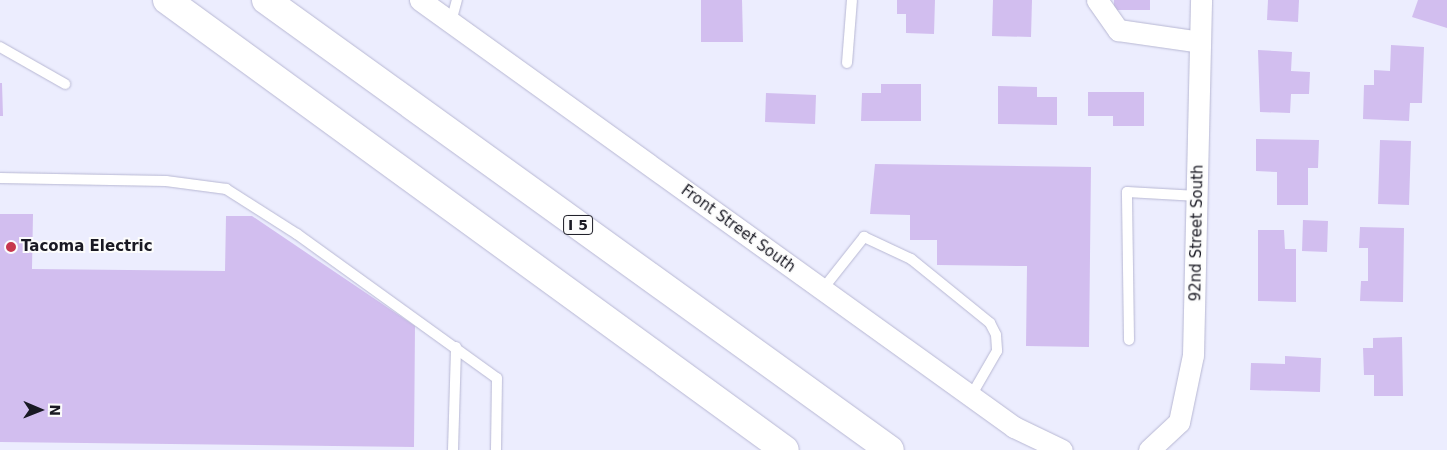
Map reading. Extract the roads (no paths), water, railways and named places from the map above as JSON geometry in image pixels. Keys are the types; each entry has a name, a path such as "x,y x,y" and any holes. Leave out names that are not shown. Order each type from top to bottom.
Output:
{"highway":[{"path":"167,0 784,450"},
{"name":"I 5","path":"266,0 890,450"}],"street":[{"name":"Front Street South","path":"420,0 1033,440 1062,450"},
{"path":"1097,0 1118,30 1200,42"},
{"name":"92nd Street South","path":"1149,450 1179,422 1189,386 1198,196 1202,0"}],"lane":[{"path":"451,22 457,0"},
{"path":"847,63 852,0"},
{"path":"0,48 65,84"},
{"path":"0,178 166,181 226,189 456,347 497,378 496,450"},
{"path":"1128,340 1127,192 1198,196"},
{"path":"822,290 864,237 910,259 990,323 996,335 997,351 971,396"},
{"path":"453,450 456,347"}],"place":[{"name":"Tacoma Electric","path":"11,247"}]}
